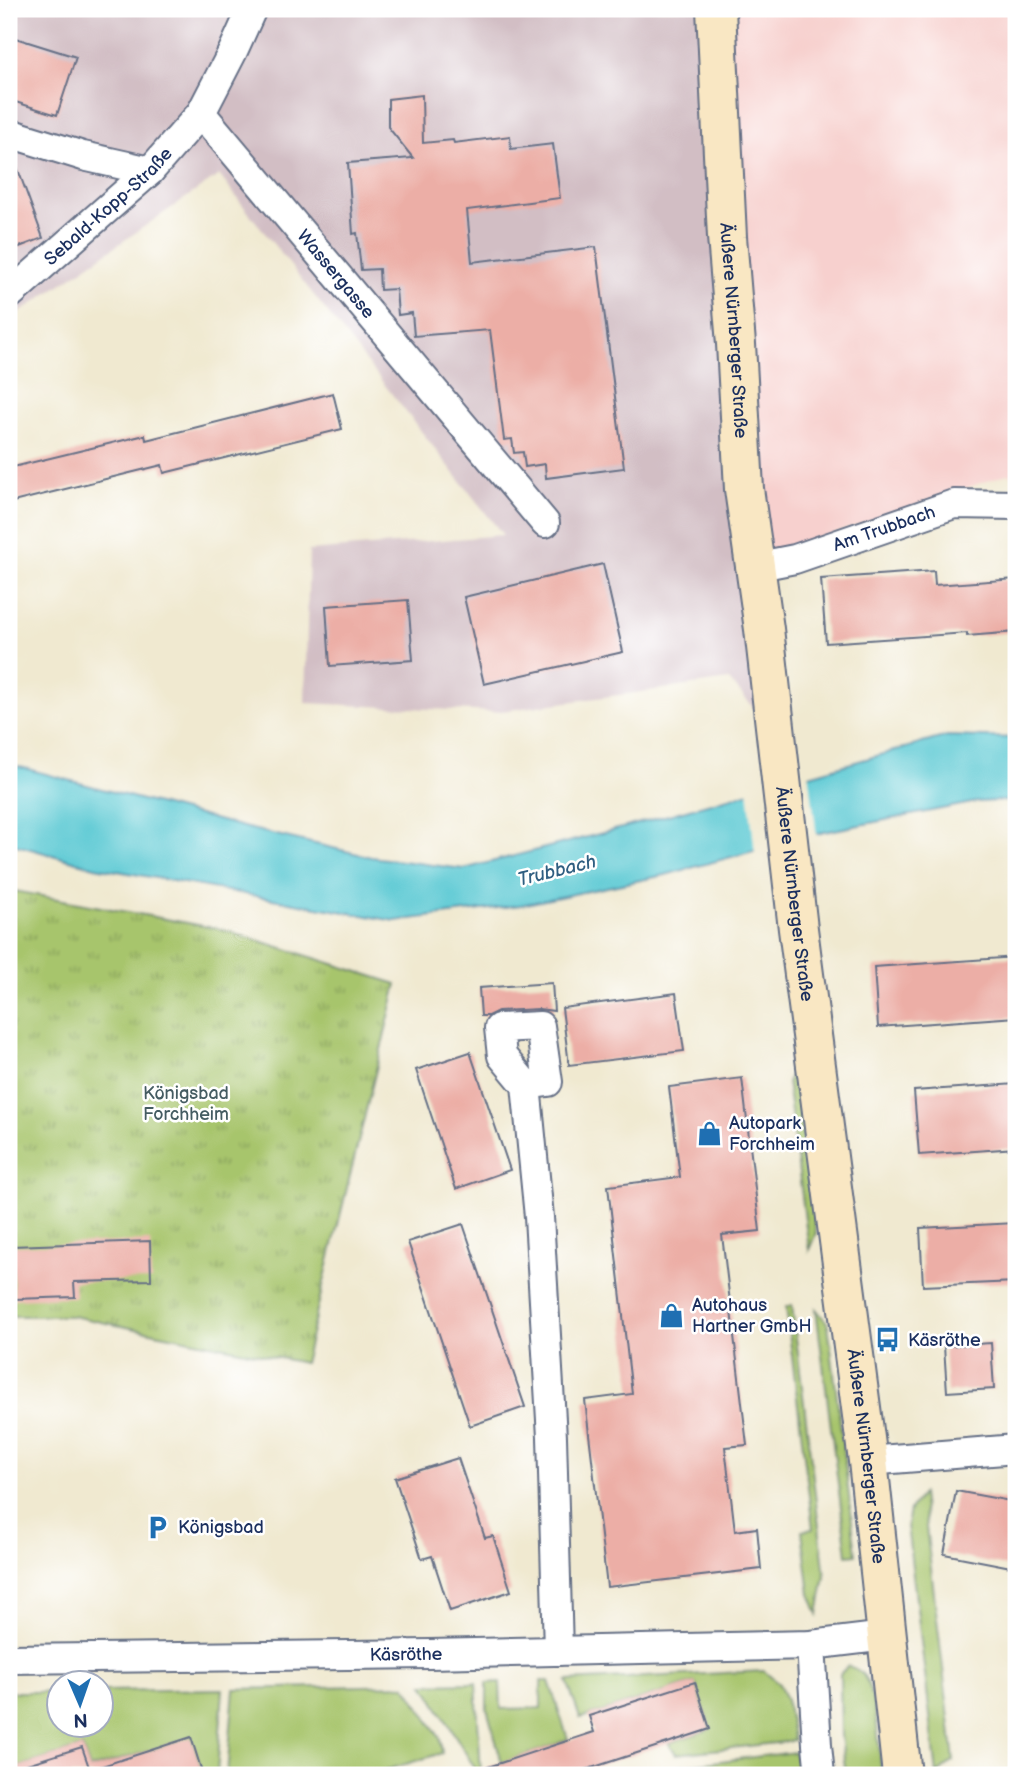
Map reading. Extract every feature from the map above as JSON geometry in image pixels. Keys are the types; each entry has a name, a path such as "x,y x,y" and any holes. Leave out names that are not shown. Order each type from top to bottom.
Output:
{"main road":[{"name":"Äußere Nürnberger Straße","path":"716,9 727,237 744,489 764,629 798,929 869,1461 902,1775"}],"street":[{"path":"201,113 252,9"},
{"name":"Sebald-Kopp-Straße","path":"9,295 150,171 201,113"},
{"name":"Wassergasse","path":"201,113 545,523"},
{"path":"9,133 83,156 150,171"},
{"name":"Am Trubbach","path":"754,567 795,559 954,505 1016,505"},
{"path":"526,1085 539,1217 552,1437 558,1651"},
{"path":"869,1461 1016,1449"},
{"name":"Käsröthe","path":"9,1659 430,1654 811,1645 886,1636"},
{"path":"811,1645 820,1775"}],"shaded area":[{"path":"9,9 716,9 774,731 729,680 494,712 305,703 309,551 503,535 219,175 9,320"},
{"path":"716,9 1016,9 1016,477 1007,474 753,561"}],"green space":[{"name":"Königsbad Forchheim","path":"9,890 225,930 397,984 304,1363 72,1316 9,1316"},
{"path":"794,1068 816,1233 809,1250 787,1082"},
{"path":"792,1305 825,1576 818,1614 810,1594 802,1531 813,1529 786,1307"},
{"path":"816,1309 828,1324 856,1554 847,1555"},
{"path":"922,1494 954,1760 937,1774 907,1525 910,1510"},
{"path":"848,1666 862,1674 871,1693 882,1775 846,1775 841,1736 840,1674"},
{"path":"764,1671 779,1684 786,1700 794,1741 676,1754 669,1743 710,1729 695,1682 580,1718 567,1681"},
{"path":"541,1681 549,1681 568,1739 502,1763 487,1709 487,1683 500,1682 501,1709 541,1708"},
{"path":"476,1683 481,1775 424,1684"},
{"path":"405,1685 440,1738 442,1753 370,1775 227,1775 234,1689"},
{"path":"223,1689 217,1775 203,1775 191,1738 90,1769 82,1747 9,1770 9,1692 46,1692 46,1738 116,1738 116,1691"},
{"path":"795,1752 798,1775 649,1775 679,1766"}],"water":[{"name":"Trubbach","path":"947,736 1016,738 1016,800 977,802 824,832 665,875 521,905 395,921 95,867 9,843 9,764 247,828 371,857 464,869 626,827"}],"pier":[{"path":"809,771 817,838 755,854 748,789"}],"building":[{"path":"9,36 76,57 57,115 9,100"},
{"path":"422,95 423,143 453,140 454,143 510,136 511,149 553,144 560,198 467,210 472,262 596,247 624,468 546,478 545,464 525,467 523,452 514,453 512,439 504,440 490,330 414,336 412,313 398,315 396,289 380,290 379,269 361,270 357,233 353,234 348,163 413,158 388,127 388,99"},
{"path":"12,153 43,238 9,251 9,154"},
{"path":"333,393 342,429 164,473 162,465 9,503 9,468 145,435 146,440"},
{"path":"603,564 623,652 484,684 464,597"},
{"path":"934,571 935,585 1016,579 1016,632 826,643 821,579"},
{"path":"408,600 413,660 330,666 326,606"},
{"path":"1016,957 1016,1017 878,1027 874,967"},
{"path":"552,983 554,1011 498,1011 481,1016 479,988"},
{"path":"676,993 684,1051 569,1065 562,1008"},
{"path":"470,1052 510,1170 456,1189 416,1070"},
{"path":"742,1078 760,1231 722,1235 747,1445 725,1447 735,1531 757,1528 761,1569 607,1587 585,1400 632,1394 608,1186 680,1177 669,1087"},
{"path":"1016,1084 1016,1148 919,1155 914,1091"},
{"path":"1015,1223 1016,1282 923,1286 920,1228"},
{"path":"463,1224 525,1407 470,1426 408,1242"},
{"path":"150,1241 151,1280 74,1282 75,1297 14,1299 12,1246"},
{"path":"991,1343 994,1389 947,1392 944,1346"},
{"path":"458,1458 485,1538 493,1536 511,1591 450,1611 432,1556 422,1559 395,1478"},
{"path":"956,1491 1016,1502 1016,1568 944,1554"},
{"path":"695,1682 710,1729 570,1775 480,1775 479,1770 594,1732 589,1716"},
{"path":"191,1737 203,1775 12,1775 11,1769 82,1747 90,1770"}],"place":[{"name":"Autopark Forchheim","path":"709,1133"},
{"name":"Autohaus Hartner GmbH","path":"672,1315"},
{"name":"Käsröthe","path":"888,1340"},
{"name":"Königsbad","path":"158,1527"}]}
